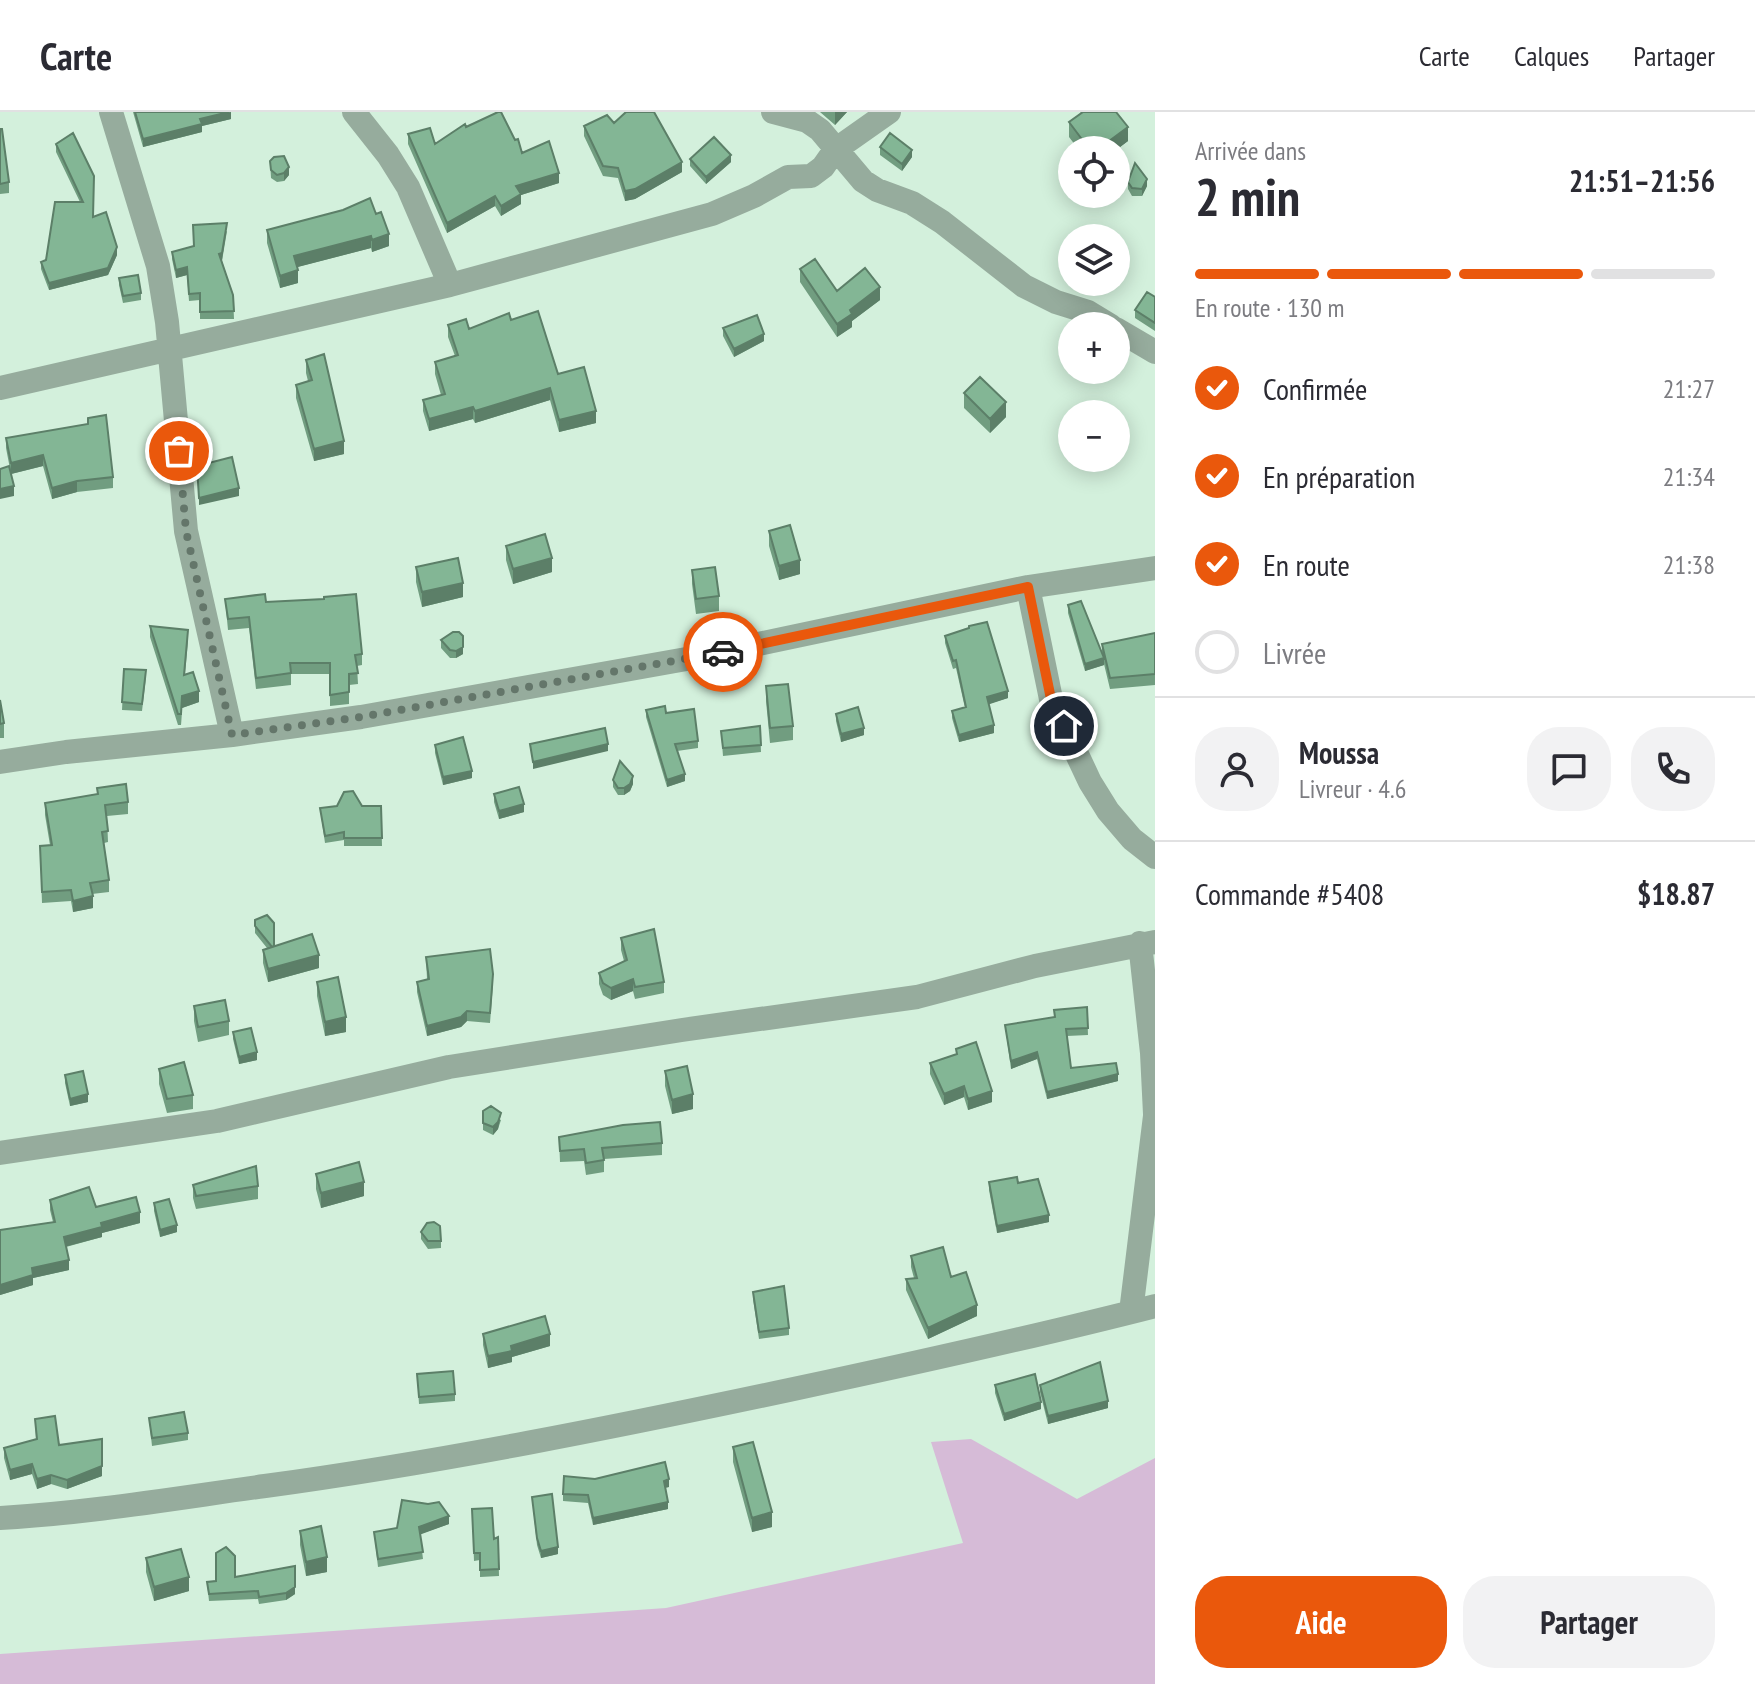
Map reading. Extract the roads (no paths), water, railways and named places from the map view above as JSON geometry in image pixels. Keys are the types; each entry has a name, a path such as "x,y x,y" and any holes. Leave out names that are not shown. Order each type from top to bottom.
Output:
{"street":[{"path":"111,112 158,266 186,531 232,735"},
{"path":"354,112 388,155 408,187 450,285"},
{"path":"773,112 807,121 820,130 863,181 877,190 912,203 942,222 1024,286 1056,302 1088,312"},
{"path":"0,388 450,285 712,214 788,177 811,176 823,167 835,150 889,112"},
{"path":"1130,337 1155,352"},
{"path":"0,762 361,717 692,658 1028,587 1155,568"},
{"path":"1028,587 1051,699 1090,782 1108,811 1132,839 1155,857"},
{"path":"0,1153 217,1121 449,1067 917,997 1035,966 1148,942 1155,1115 1131,1312"},
{"path":"0,1518 74,1512 345,1475 542,1441 837,1380 1155,1306"}]}
